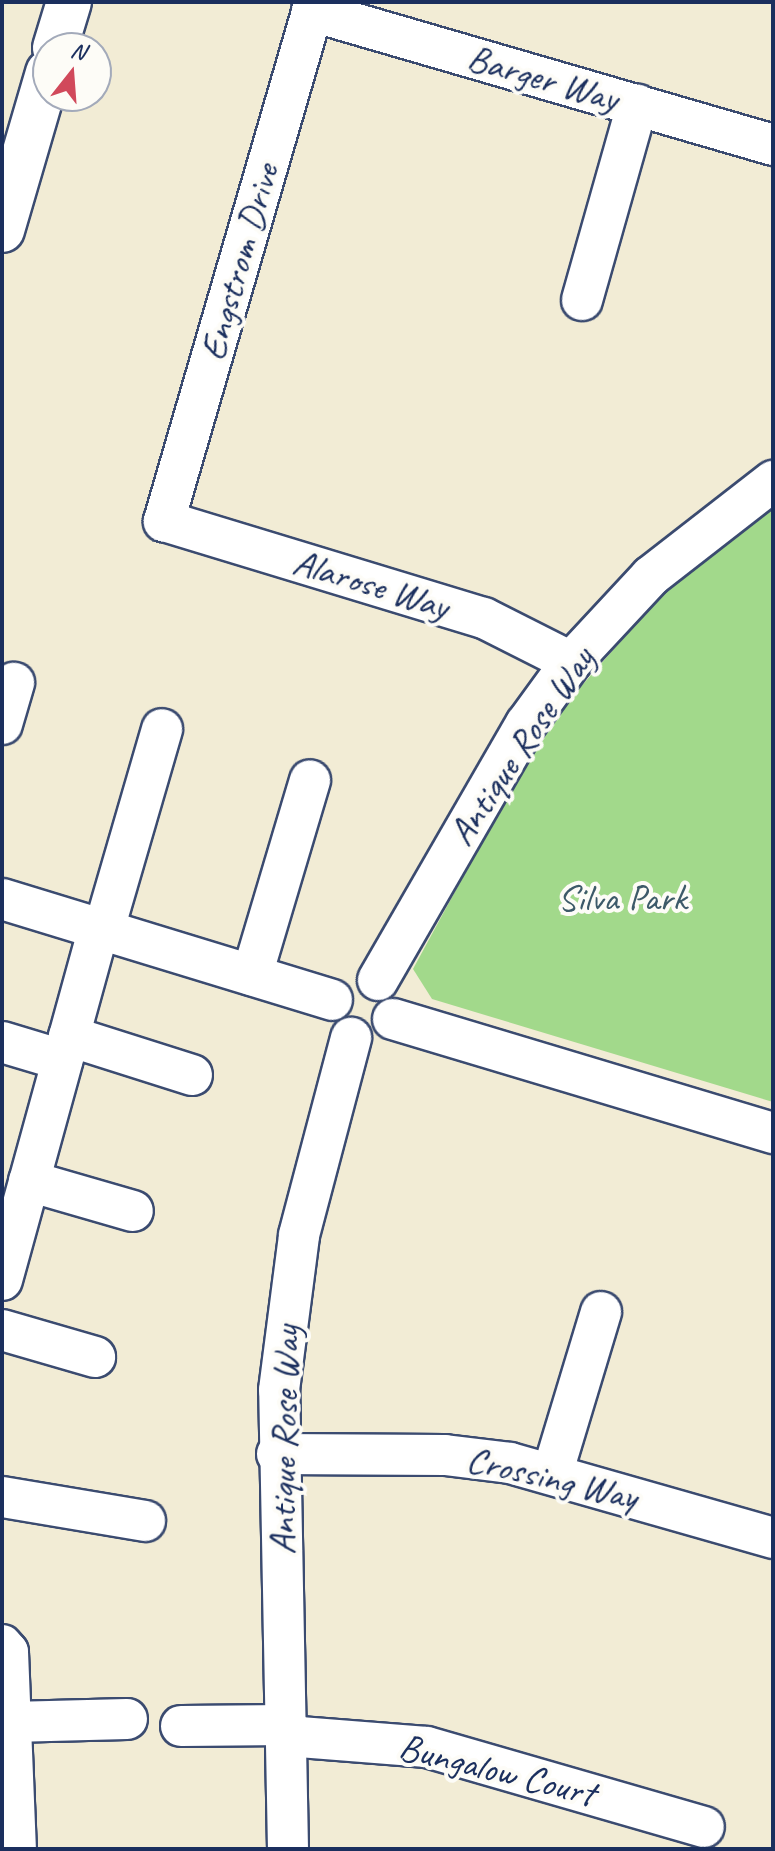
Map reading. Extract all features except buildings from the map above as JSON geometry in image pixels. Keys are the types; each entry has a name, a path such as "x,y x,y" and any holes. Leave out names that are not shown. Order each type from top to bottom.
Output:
{"main road":[{"path":"60,32 69,2"},
{"path":"2,230 37,112"}],"street":[{"name":"Barger Way","path":"314,7 773,145"},
{"name":"Engstrom Drive","path":"164,521 314,7"},
{"path":"582,300 637,105"},
{"name":"Antique Rose Way","path":"378,980 526,724 571,662 651,576 773,481"},
{"name":"Alarose Way","path":"164,521 484,618 571,662"},
{"path":"2,724 14,683"},
{"path":"2,1280 18,1195 66,1048 162,729"},
{"path":"252,975 310,780"},
{"path":"2,899 332,1000"},
{"path":"378,980 393,997 393,1019 381,1035 351,1038 334,1023 332,1000 345,981 378,980"},
{"path":"393,1019 773,1133"},
{"name":"Antique Rose Way","path":"288,1849 277,1454 286,1312 299,1235 351,1038"},
{"path":"2,1042 66,1048 192,1075"},
{"path":"18,1195 133,1211"},
{"path":"553,1471 601,1312"},
{"path":"2,1330 95,1357"},
{"name":"Crossing Way","path":"277,1454 445,1455 553,1471 773,1538"},
{"path":"2,1497 145,1521"},
{"path":"2,1645 8,1652 16,1849"},
{"path":"11,1722 127,1719"},
{"name":"Bungalow Court","path":"181,1726 287,1730 427,1747 704,1827"}],"green space":[{"name":"Silva Park","path":"773,505 773,1102 432,999 413,969 502,805 562,708 673,582"}]}
